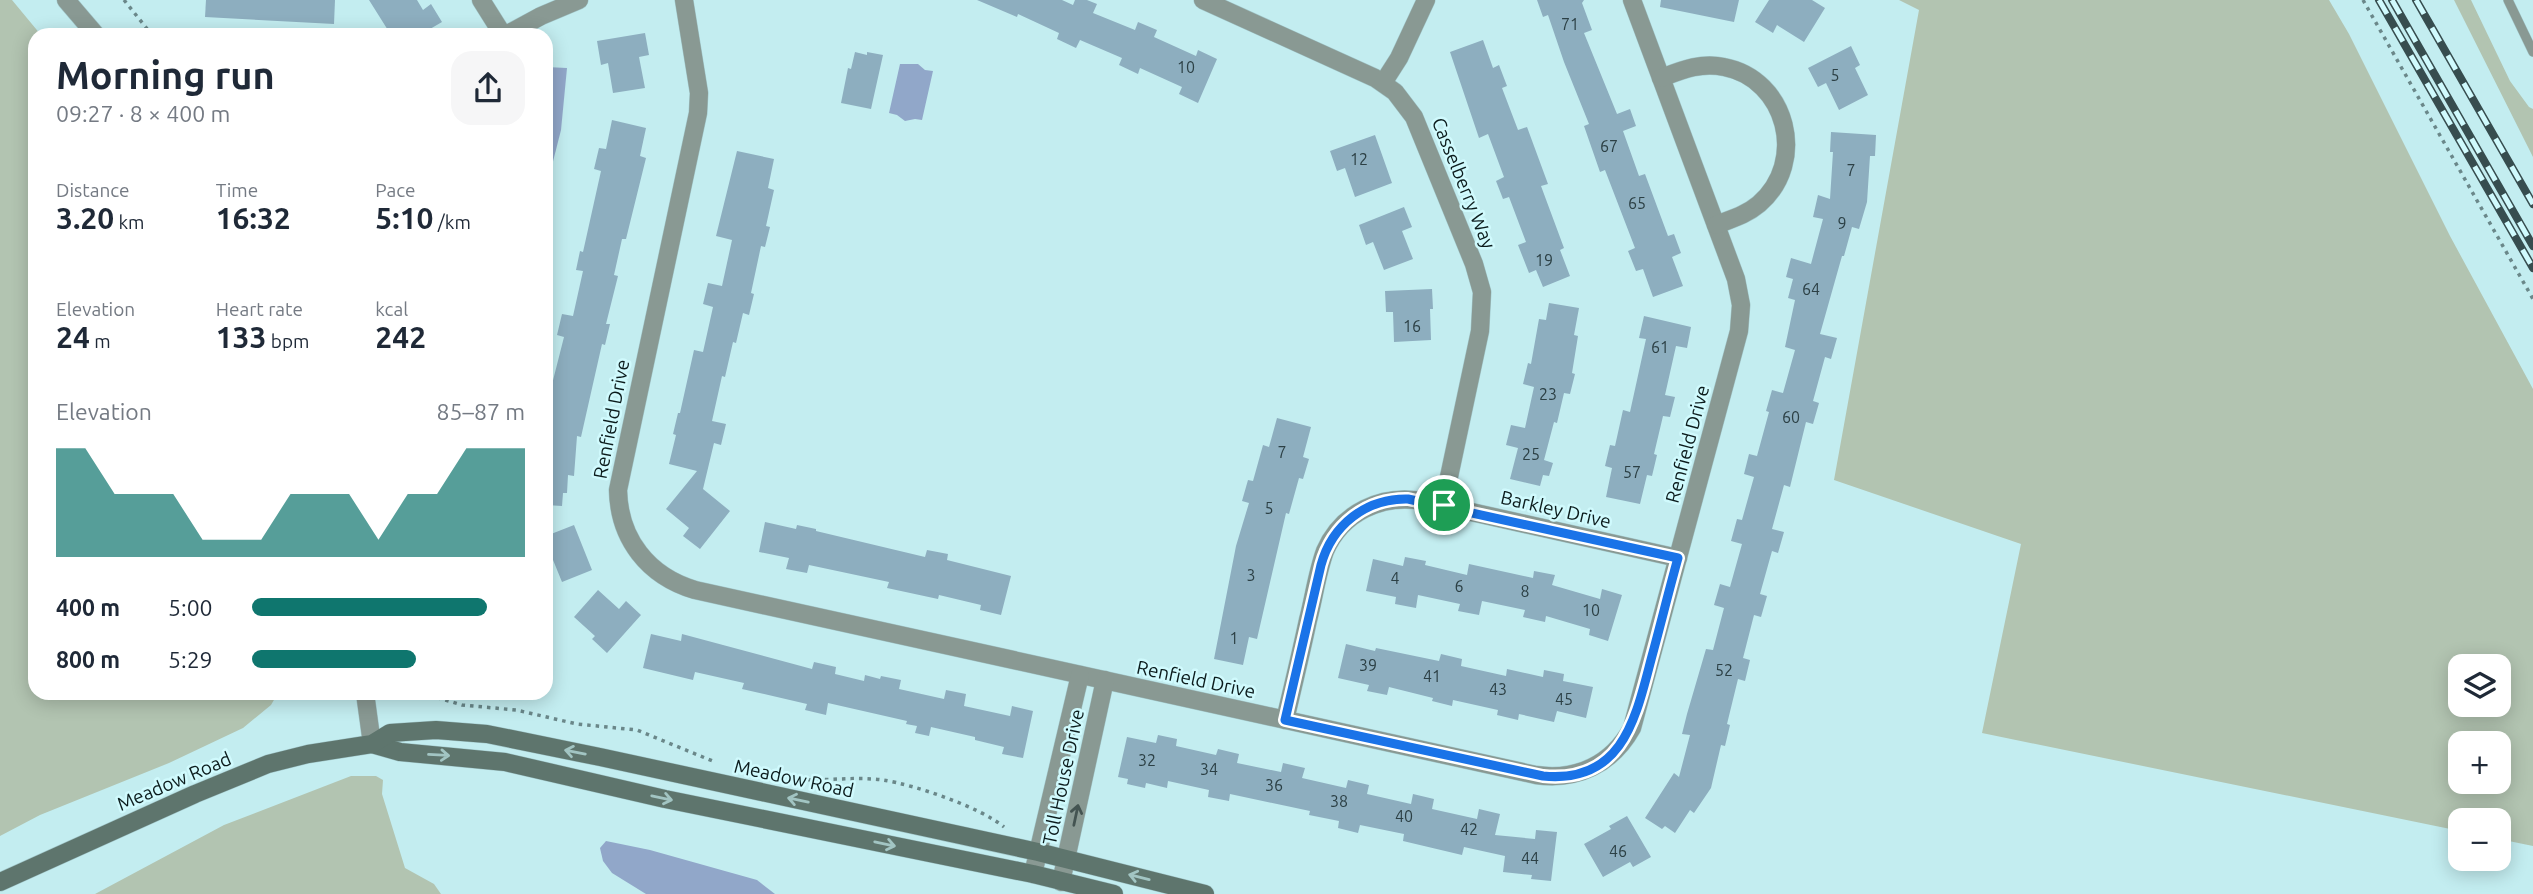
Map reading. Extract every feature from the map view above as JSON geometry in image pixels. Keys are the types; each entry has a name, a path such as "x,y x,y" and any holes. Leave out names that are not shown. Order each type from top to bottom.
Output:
{"street":[{"path":"66,0 90,28"},
{"path":"481,0 499,28"},
{"path":"518,28 579,0"},
{"name":"Renfield Drive","path":"684,0 699,108 619,481 620,515 634,547 657,572 687,588 1536,775 1565,776 1598,765 1615,751 1632,727 1740,323 1739,288 1632,0"},
{"name":"Casselberry Way","path":"1203,0 1383,83 1404,101 1417,122 1474,264 1482,292 1480,331 1444,505"},
{"path":"1383,83 1399,58 1426,0"},
{"path":"1661,78 1700,66 1730,68 1763,87 1781,113 1787,142 1786,158 1778,180 1765,198 1753,208 1716,225"},
{"name":"Barkley Drive","path":"1285,720 1321,565 1337,531 1359,512 1386,500 1408,499 1444,505 1678,558"},
{"name":"Toll House Drive","path":"1033,874 1080,675"},
{"name":"Toll House Drive","path":"1061,882 1105,680"},
{"path":"366,700 372,744"},
{"name":"Meadow Road","path":"0,882 268,764 308,754 372,744 390,733 436,730 487,734 1038,852 1205,894"},
{"name":"Meadow Road","path":"372,744 400,752 505,762 665,799 1033,874 1114,894"}],"lane":[{"path":"2512,1 2533,51"}],"path":[{"path":"124,0 146,28"},
{"path":"2363,0 2533,299"},
{"path":"445,700 462,705 516,710 577,724 637,730 723,765"},
{"path":"788,778 885,781 977,811 1014,831"}],"green space":[{"path":"0,0 12,0 35,28 28,28 28,700 274,700 243,728 169,763 40,815 0,836"},
{"path":"1899,0 2329,0 2349,34 2450,236 2533,389 2533,846 2511,841 2511,808 2448,808 2448,829 1982,733 2021,544 1834,480 1919,10"},
{"path":"2454,0 2471,0 2510,81 2533,109 2533,157"},
{"path":"351,776 376,776 383,780 382,794 405,868 434,884 441,894 95,894 224,825"}],"water":[{"path":"900,64 918,64 925,70 933,71 922,120 905,121 889,113"},
{"path":"553,67 567,68 561,130 553,161"},
{"path":"606,841 650,850 757,880 775,894 646,894 612,873 603,861 600,848"}],"building":[{"path":"206,0 335,0 334,24 205,17"},
{"path":"369,0 417,0 423,10 431,4 442,22 432,28 387,28"},
{"path":"977,0 1062,0 1073,5 1075,0 1087,0 1097,4 1093,13 1135,30 1138,22 1157,30 1154,37 1196,56 1198,50 1217,59 1198,103 1179,94 1182,87 1140,68 1138,74 1119,65 1122,58 1080,40 1076,48 1057,39 1059,33 1018,14 1017,17"},
{"path":"1537,0 1584,0 1582,3 1592,30 1584,33 1617,114 1630,109 1636,126 1623,131 1639,176 1645,174 1668,236 1674,234 1681,253 1672,257 1683,286 1653,297 1643,269 1636,271 1628,251 1635,248 1605,170 1600,172 1584,126 1589,124 1548,15 1543,17"},
{"path":"1661,0 1739,0 1734,22 1660,7"},
{"path":"1769,0 1812,0 1825,8 1804,42 1777,25 1773,33 1755,22"},
{"path":"645,33 649,55 639,57 645,88 613,93 608,63 601,65 597,41"},
{"path":"1483,40 1493,68 1499,65 1507,86 1502,88 1518,130 1527,127 1548,184 1541,186 1564,248 1560,250 1570,276 1543,287 1536,270 1529,273 1518,245 1526,242 1509,197 1503,199 1496,181 1504,177 1488,134 1479,138 1450,52"},
{"path":"1851,46 1860,65 1855,68 1868,95 1839,110 1826,83 1818,87 1808,68"},
{"path":"855,52 883,55 871,109 841,103 848,68 851,69"},
{"path":"612,120 646,128 640,156 646,158 614,275 618,276 606,324 610,324 605,345 602,344 581,437 577,436 574,476 568,475 567,493 563,493 562,506 553,505 553,380 564,337 557,335 562,314 573,316 583,271 576,270 580,251 583,252 601,171 594,169 599,148 606,149"},
{"path":"1831,132 1876,135 1875,156 1870,156 1867,202 1859,229 1852,227 1820,334 1837,338 1831,359 1825,357 1813,401 1819,403 1813,424 1806,422 1790,487 1784,485 1772,529 1784,532 1778,553 1772,551 1760,594 1767,596 1761,617 1754,615 1743,658 1750,660 1745,681 1738,679 1727,724 1730,725 1725,746 1721,745 1711,788 1694,813 1690,810 1675,833 1665,826 1662,829 1645,818 1674,773 1679,777 1690,735 1682,734 1687,714 1706,649 1713,650 1724,608 1714,605 1720,584 1730,587 1742,544 1731,541 1737,519 1742,520 1754,477 1744,474 1749,454 1757,456 1772,390 1783,393 1795,350 1785,347 1795,300 1788,298 1793,279 1786,277 1791,258 1811,264 1823,219 1813,217 1818,195 1830,199 1833,152 1830,152"},
{"path":"1375,135 1392,183 1355,197 1345,168 1337,171 1330,151"},
{"path":"737,151 774,159 768,188 774,190 766,226 770,227 765,247 761,246 749,315 743,313 725,377 722,376 712,421 726,424 721,445 714,443 703,489 730,511 700,549 683,536 689,528 666,509 697,471 669,464 676,435 673,434 694,350 703,352 713,307 703,304 708,283 722,286 732,240 716,236"},
{"path":"1404,207 1412,227 1402,231 1413,259 1384,270 1373,242 1366,245 1359,225"},
{"path":"1432,289 1431,340 1394,342 1393,312 1386,312 1385,291"},
{"path":"1549,303 1579,308 1574,335 1578,336 1572,373 1575,374 1570,394 1564,393 1544,460 1553,463 1549,476 1543,475 1540,486 1510,479 1518,448 1506,445 1511,425 1525,428 1534,387 1523,384 1528,363 1531,364 1539,319 1546,320"},
{"path":"1644,316 1691,327 1687,348 1676,346 1665,395 1675,397 1670,417 1663,416 1652,476 1647,475 1640,504 1606,497 1612,468 1605,466 1610,445 1615,446 1623,410 1630,412 1646,339 1639,338"},
{"path":"1277,418 1311,427 1303,457 1309,459 1303,479 1299,478 1289,514 1286,513 1257,639 1249,637 1243,665 1214,659 1236,546 1249,503 1242,501 1248,480 1253,481 1263,445 1269,447"},
{"path":"765,522 796,529 797,525 816,529 925,557 927,550 948,554 947,560 1011,576 1001,615 980,610 981,605 939,595 938,599 887,588 889,582 809,565 807,573 786,569 789,558 759,552"},
{"path":"574,525 592,570 562,582 553,560 553,533"},
{"path":"1405,557 1426,561 1425,565 1467,575 1469,564 1533,578 1534,571 1555,575 1552,585 1600,599 1602,589 1622,595 1608,641 1589,635 1590,629 1546,616 1545,622 1523,617 1525,610 1482,601 1479,615 1458,611 1460,604 1418,595 1416,608 1395,604 1396,597 1366,591 1373,559 1403,566"},
{"path":"598,590 619,609 626,601 641,615 607,653 592,639 595,636 574,617"},
{"path":"651,634 681,641 682,634 812,669 814,662 836,667 835,674 864,681 865,675 901,680 899,689 944,699 946,690 966,694 964,706 1010,716 1012,706 1033,711 1023,758 1002,754 1004,747 975,740 975,737 931,727 929,736 915,733 917,726 906,724 907,721 828,703 826,715 805,710 807,704 742,689 744,683 695,672 693,680 643,668"},
{"path":"1346,644 1439,661 1441,654 1462,659 1461,666 1506,676 1507,669 1543,677 1544,670 1564,674 1563,681 1593,687 1586,718 1557,711 1554,722 1519,714 1518,720 1497,715 1498,710 1453,700 1452,706 1432,701 1433,698 1389,687 1387,695 1367,691 1369,685 1338,678"},
{"path":"1158,735 1177,739 1176,746 1216,755 1218,749 1239,754 1237,763 1281,772 1283,763 1305,768 1302,778 1346,788 1348,780 1369,785 1367,794 1411,804 1413,794 1434,799 1432,809 1477,819 1479,809 1500,814 1495,835 1535,839 1536,830 1557,832 1551,881 1531,879 1532,875 1503,872 1505,856 1464,847 1462,855 1403,841 1404,834 1360,825 1358,833 1338,828 1339,821 1309,815 1310,811 1230,794 1229,801 1208,797 1209,790 1168,781 1167,788 1146,783 1145,788 1127,784 1128,779 1118,777 1127,737 1156,743"},
{"path":"1627,816 1651,857 1633,867 1630,862 1603,877 1584,844 1611,829 1609,826"}],"railway":[{"path":"2379,0 2533,268"},
{"path":"2392,0 2533,246"},
{"path":"2416,0 2533,204"}],"route":[{"path":"1386,500 1422,500 1444,505 1678,558 1632,727 1615,751 1598,765 1572,775 1543,776 1285,720 1321,565 1337,531 1352,516 1386,500"}]}
